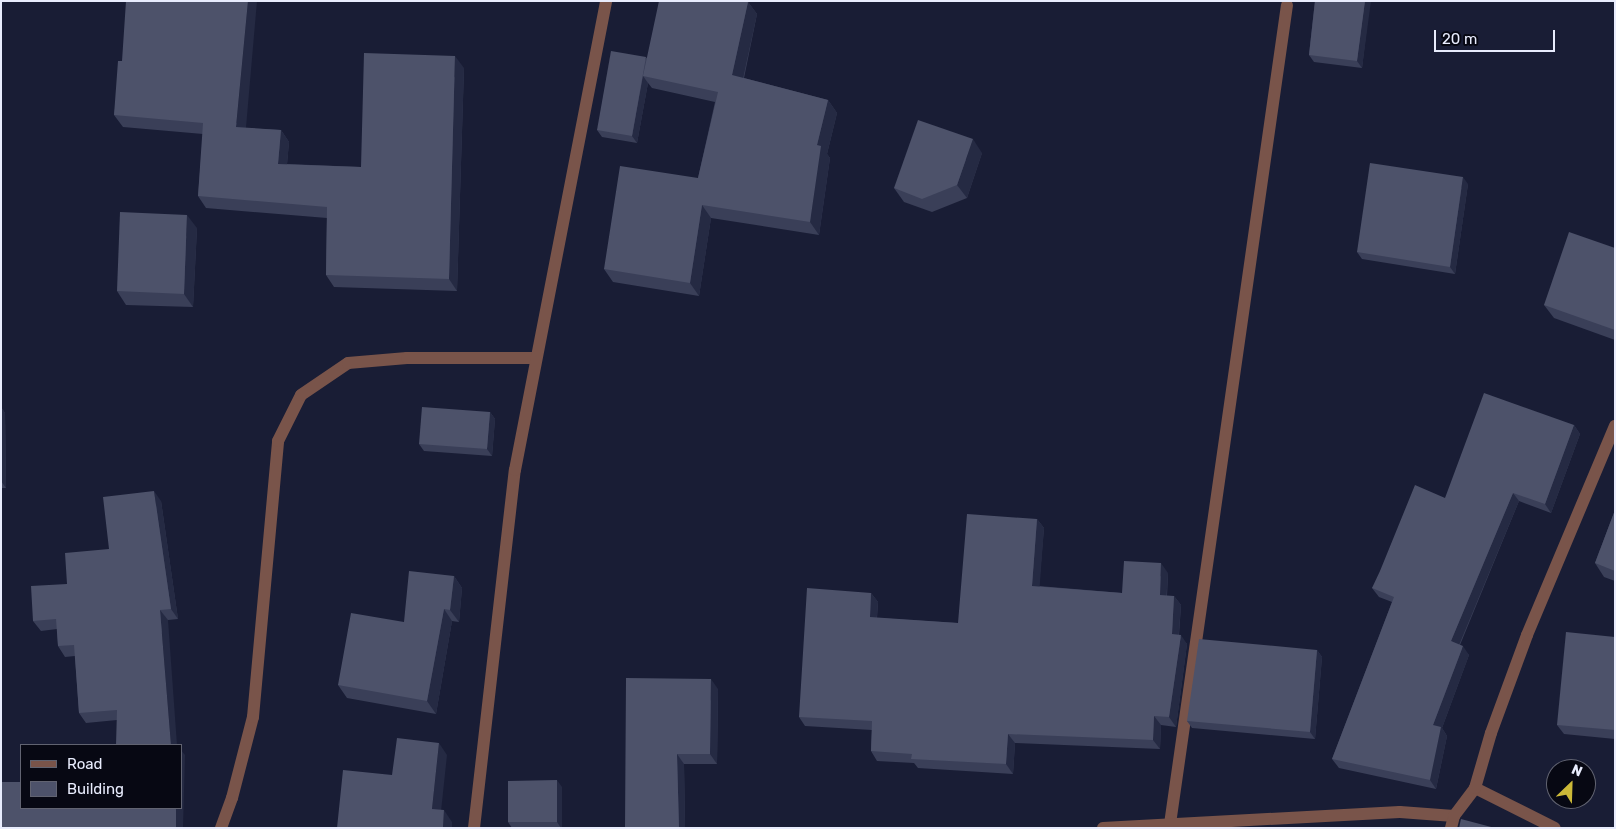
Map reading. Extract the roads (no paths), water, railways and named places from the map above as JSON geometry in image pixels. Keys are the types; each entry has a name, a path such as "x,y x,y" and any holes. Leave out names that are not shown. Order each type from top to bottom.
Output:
{"street":[{"path":"474,828 515,470 606,1"},
{"path":"1170,824 1287,6"},
{"path":"221,828 253,717 278,441 301,395 348,363 407,358 536,358"},
{"path":"1102,828 1400,812 1452,822 1475,788 1491,733 1528,635 1615,426"},
{"path":"1475,788 1555,828"}]}
